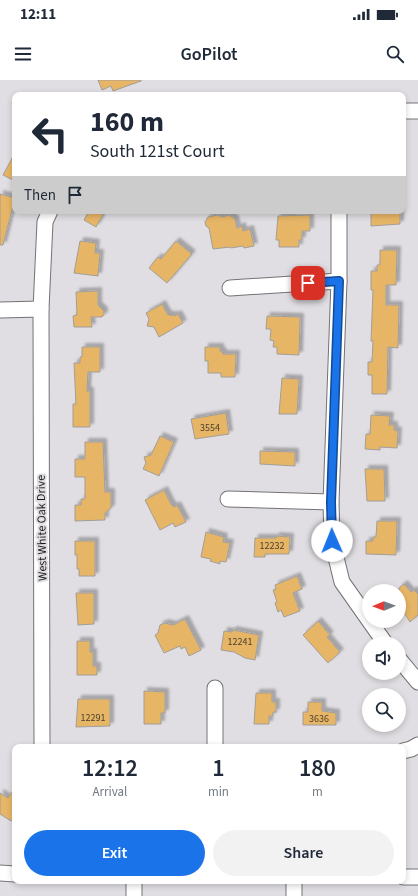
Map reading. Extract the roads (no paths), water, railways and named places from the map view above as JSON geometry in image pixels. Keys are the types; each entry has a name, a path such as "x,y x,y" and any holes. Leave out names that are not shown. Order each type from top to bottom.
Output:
{"street":[{"path":"406,111 418,111"},
{"name":"West White Oak Drive","path":"42,744 41,309 45,222 49,214"},
{"path":"339,214 339,281 331,502 332,541 342,582 381,636"},
{"path":"230,288 339,281"},
{"path":"0,310 41,309"},
{"path":"228,499 331,502"},
{"path":"406,667 418,682"},
{"path":"215,688 215,744"},
{"path":"406,750 411,749 418,744"},
{"path":"0,873 12,874"},
{"path":"406,877 418,877"},
{"path":"134,884 134,896"},
{"path":"294,884 294,896"}]}
